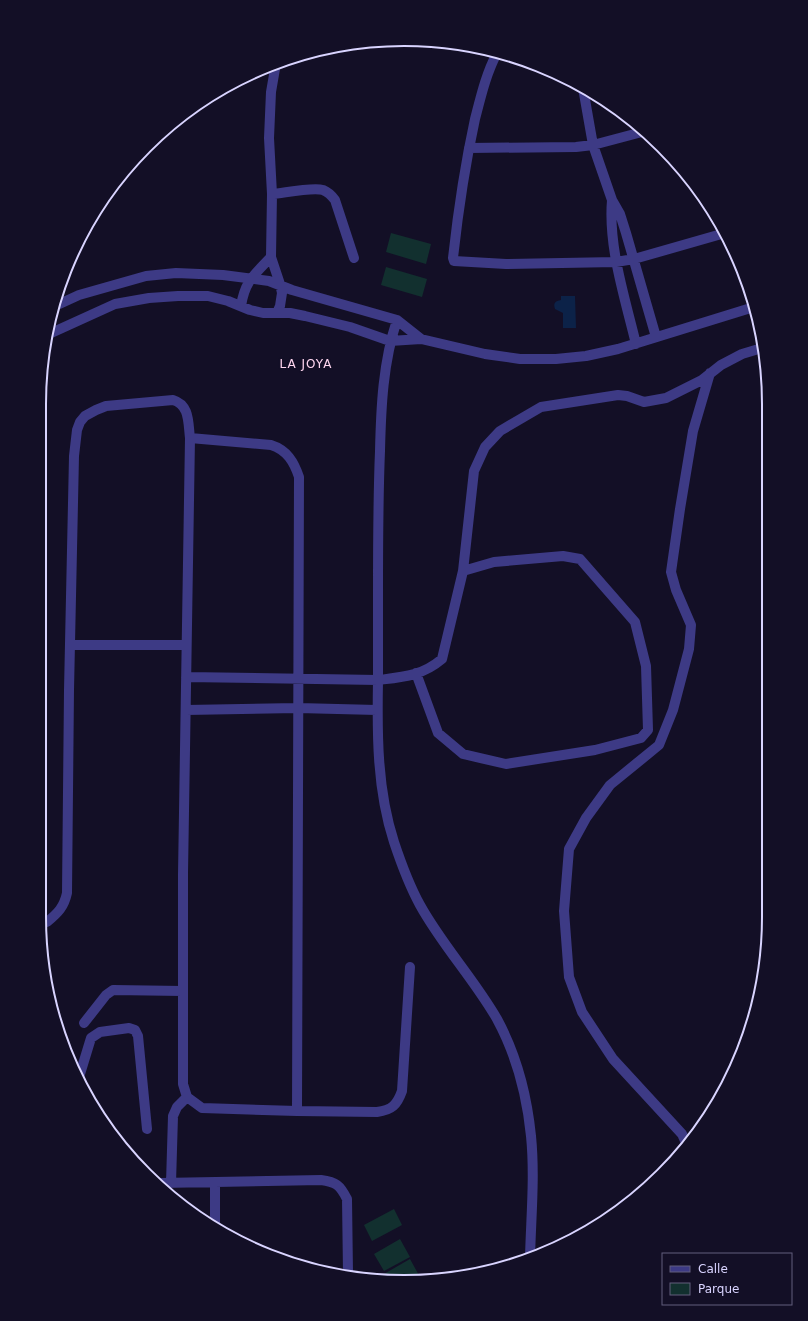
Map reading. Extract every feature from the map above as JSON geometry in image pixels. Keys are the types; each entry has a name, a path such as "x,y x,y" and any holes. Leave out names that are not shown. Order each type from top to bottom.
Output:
{"street":[{"path":"495,58 483,87 469,148 452,258 454,261 506,264 616,262 634,259 719,234"},
{"path":"275,70 271,92 269,138 272,194 271,257 280,284 282,300 277,313"},
{"path":"583,94 593,145 612,200 620,214 656,337"},
{"path":"469,148 576,147 593,145 638,133"},
{"path":"272,194 315,189 324,190 330,194 335,200 354,258"},
{"path":"612,200 610,218 616,262 636,344"},
{"path":"241,306 244,293 251,278 271,257"},
{"path":"60,304 79,296 146,276 176,273 251,278 280,284 292,290 397,320 421,338"},
{"path":"625,295 643,291"},
{"path":"53,332 115,304 149,298 208,296 263,313 305,316 350,327 390,341 421,338 485,354 520,359 556,359 586,356 636,344 749,308"},
{"path":"397,320 390,341 381,416 378,492 377,710 379,758 385,802 393,840 407,878 420,905 497,1019 511,1050 525,1096 531,1136 533,1185 530,1252"},
{"path":"186,677 378,680 407,677 431,668 442,659 463,571 474,471 485,447 500,431 540,407 618,395 627,396 644,402 666,398 702,380 721,365 742,354 758,349"},
{"path":"684,1139 682,1134 613,1059 582,1012 569,977 564,911 569,849 586,818 610,785 659,744 673,710 689,649 691,625 676,590 671,572 693,431 710,373"},
{"path":"47,922 59,912 65,902 67,893 69,690 74,456 77,430 80,422 85,416 106,406 173,400 179,402 185,408 188,418 190,438 183,874 183,1084 187,1097 202,1108 297,1111 386,1111 398,1101 402,1091 410,967"},
{"path":"190,438 271,445 280,448 288,455 295,465 299,477 297,1111"},
{"path":"416,674 438,733 463,754 506,764 595,750 641,738 648,730 646,666 635,622 580,559 564,556 494,562 463,571"},
{"path":"71,645 186,645"},
{"path":"186,710 298,708 377,710"},
{"path":"84,1023 106,995 113,990 183,991"},
{"path":"81,1071 91,1038 100,1032 129,1028 135,1030 138,1036 147,1129"},
{"path":"187,1097 177,1107 173,1116 166,1183 321,1180 337,1184 343,1190 347,1199 348,1270"},
{"path":"215,1183 215,1221"}],"green space":[{"path":"391,233 431,244 426,264 386,252"},
{"path":"386,267 427,279 422,297 381,285"},
{"path":"394,1209 402,1225 372,1241 364,1225"},
{"path":"400,1239 410,1257 384,1271 374,1254"},
{"path":"410,1259 418,1274 404,1275 384,1274"}],"water":[{"path":"561,296 575,296 576,328 563,328 563,313 555,309 554,305 556,302 561,300"}],"district":[{"name":"LA JOYA","path":"306,364"}]}
